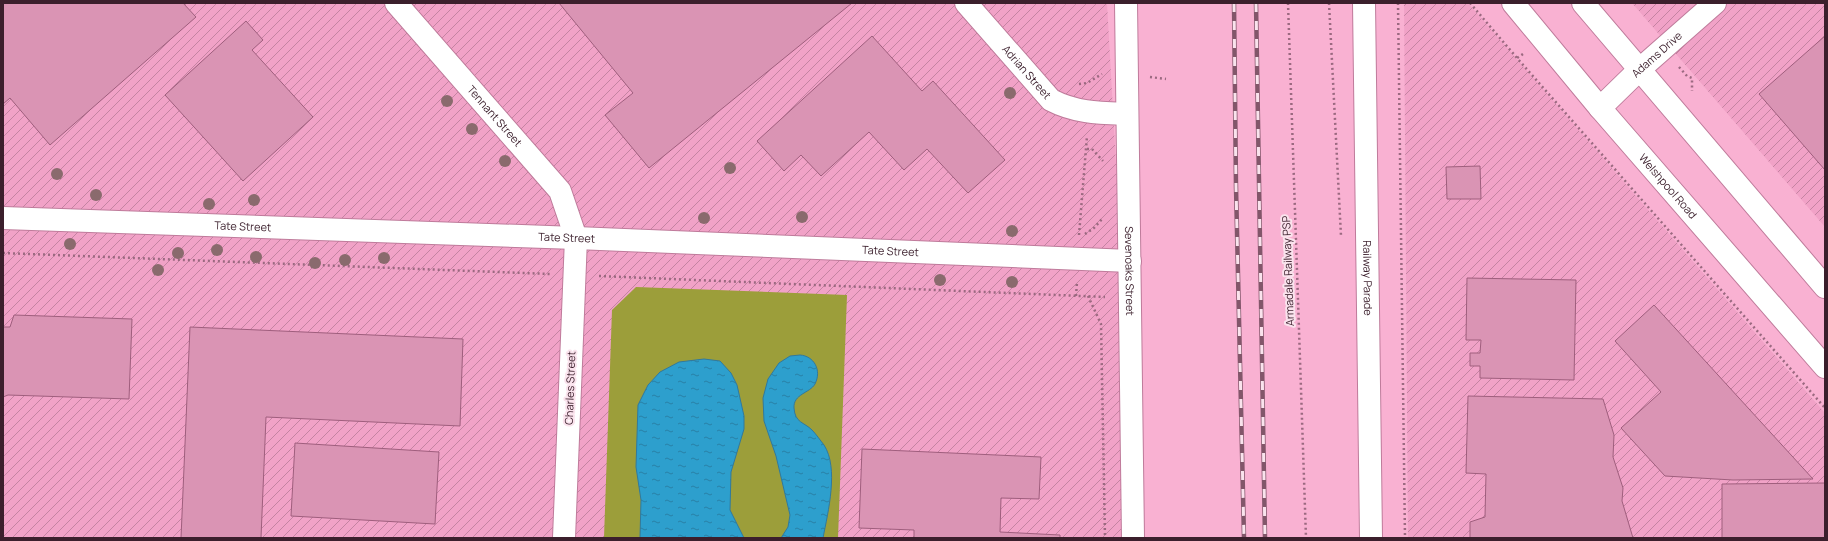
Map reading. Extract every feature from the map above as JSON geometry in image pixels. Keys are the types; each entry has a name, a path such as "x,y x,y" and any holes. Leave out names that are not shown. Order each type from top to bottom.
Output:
{"street":[{"name":"Tennant Street","path":"396,3 560,191 576,238"},
{"name":"Adrian Street","path":"966,3 1051,100 1066,108 1086,112 1127,114"},
{"name":"Sevenoaks Street","path":"1126,3 1133,538"},
{"name":"Welshpool Road","path":"1513,3 1600,108 1825,367"},
{"path":"1583,3 1825,287"},
{"name":"Adams Drive","path":"1600,108 1715,3"},
{"name":"Railway Parade","path":"1367,8 1371,538"},
{"name":"Tate Street","path":"3,218 576,238 1130,261"},
{"name":"Charles Street","path":"564,538 576,238"}],"path":[{"name":"Armadale Railway PSP","path":"1288,3 1291,129 1306,538"},
{"path":"1398,3 1405,538"},
{"path":"1470,3 1517,58"},
{"path":"1086,83 1087,149 1079,236 1094,228 1102,221 1104,214"},
{"path":"1087,149 1092,150 1104,162"},
{"path":"1076,296 1078,259"},
{"path":"1088,296 1101,324 1105,538"}],"shaded area":[{"path":"3,3 1107,3 1137,538 3,538"},
{"path":"1404,3 1468,3 1825,413 1825,538 1408,538"},
{"path":"1632,3 1825,3 1825,227"},
{"path":"636,287 847,295 838,538 604,538 612,310"}],"water":[{"path":"800,355 813,361 818,374 813,387 799,397 794,403 796,417 800,422 812,430 824,445 831,466 831,490 823,538 781,538 788,527 790,515 776,456 764,421 763,398 768,379 779,363 790,356"},
{"path":"704,359 720,361 731,373 737,385 744,416 744,429 731,472 730,510 744,538 640,538 641,500 636,467 638,405 648,385 660,372 679,362"}],"building":[{"path":"3,3 183,3 196,17 50,145 10,98 3,104"},
{"path":"559,3 852,3 649,168 605,115 633,93"},
{"path":"246,21 263,40 252,50 313,117 243,181 165,95"},
{"path":"872,36 922,91 933,81 1005,160 968,193 927,149 904,170 869,132 821,176 801,155 784,171 757,141"},
{"path":"1825,36 1825,170 1759,94"},
{"path":"1480,166 1481,199 1447,199 1446,167"},
{"path":"1467,278 1576,280 1574,380 1480,378 1480,366 1470,366 1470,353 1480,353 1481,340 1466,340"},
{"path":"1654,305 1813,479 1733,480 1665,476 1621,428 1661,392 1615,341"},
{"path":"14,315 132,319 129,399 8,395 3,397 3,327 10,327"},
{"path":"190,327 463,339 460,426 266,417 261,538 181,538"},
{"path":"1468,396 1603,399 1614,435 1613,457 1623,488 1622,501 1633,538 1470,538 1470,522 1485,517 1486,474 1466,473"},
{"path":"295,443 439,452 435,524 291,516"},
{"path":"862,449 1041,457 1039,499 1001,498 1000,532 1060,535 1060,538 914,538 914,530 859,528"},
{"path":"1825,483 1825,538 1722,538 1722,484"}],"railway":[{"path":"1234,3 1236,187 1244,538"},
{"path":"1256,3 1265,538"}]}
